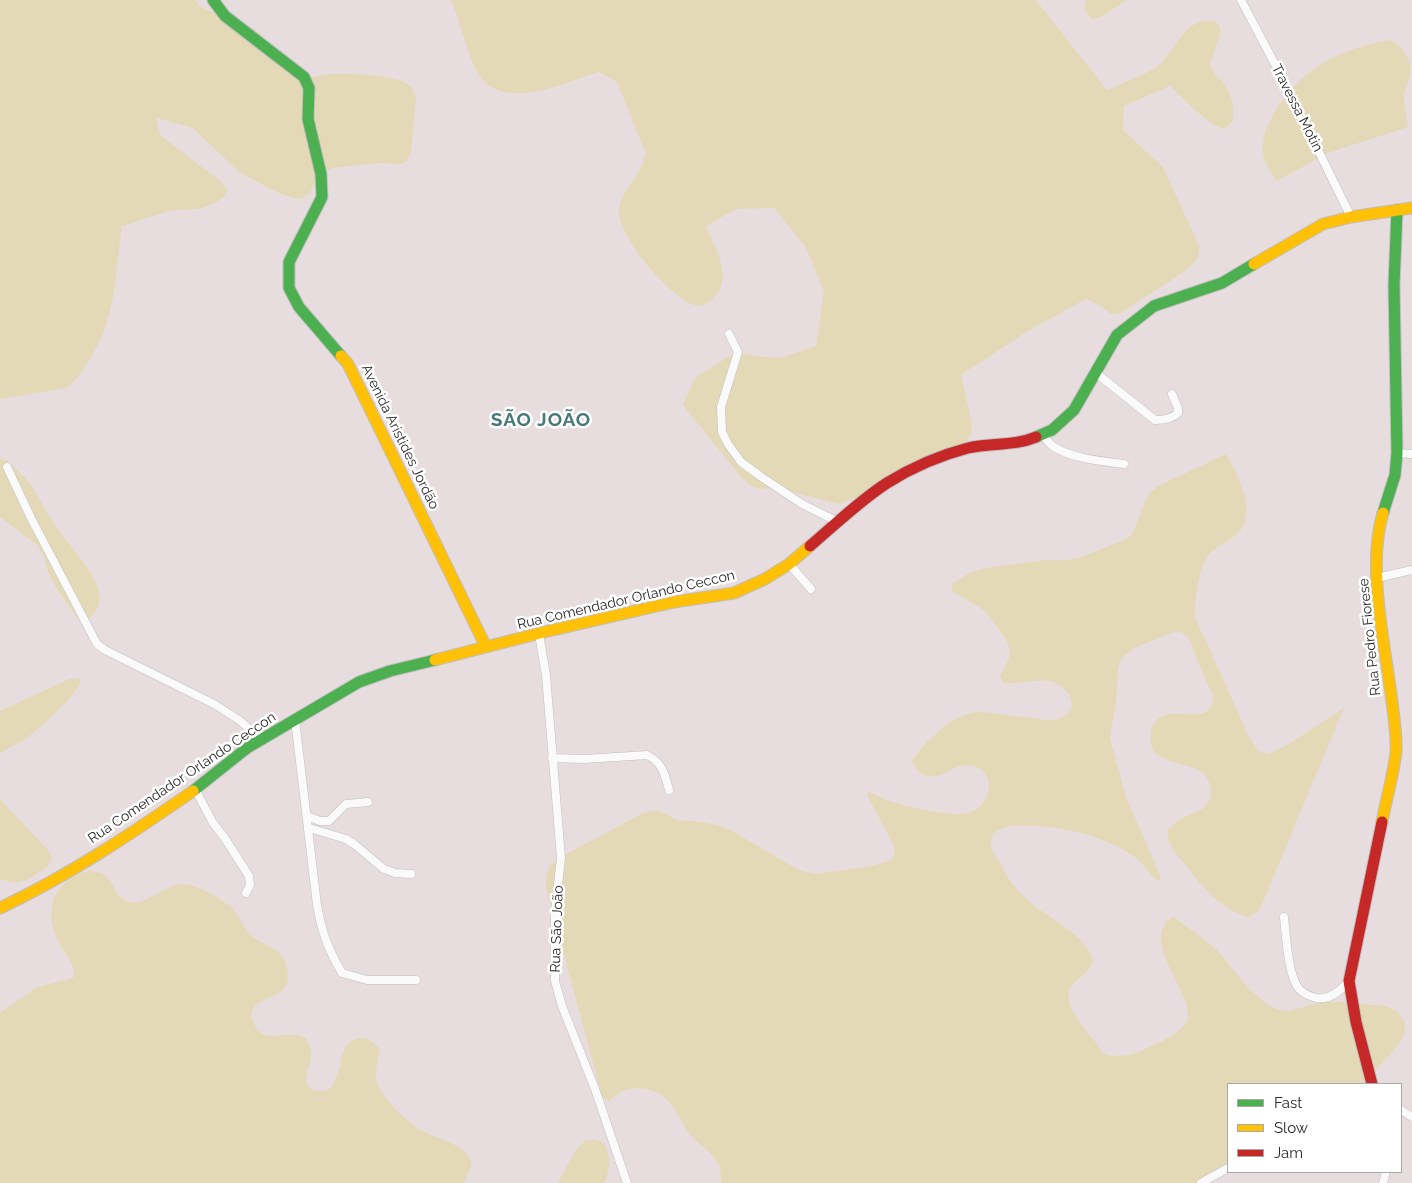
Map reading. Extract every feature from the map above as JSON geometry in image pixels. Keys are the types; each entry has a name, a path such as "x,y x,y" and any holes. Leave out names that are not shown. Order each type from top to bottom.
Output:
{"street":[{"name":"Avenida Aristides Jordão","path":"213,0 225,16 304,77 309,88 308,119 321,174 322,197 289,262 289,288 299,307 348,364 486,647"},
{"name":"Travessa Motin","path":"1241,0 1310,130 1351,217"},
{"name":"Rua Comendador Orlando Ceccon","path":"0,908 32,893 125,838 195,789 247,748 359,682 390,671 539,634 674,602 734,593 765,579 789,564 887,483 941,457 969,448 1026,441 1043,435 1062,423 1074,410 1117,335 1154,306 1222,283 1323,224 1351,217 1412,208"},
{"name":"Rua Pedro Fiorese","path":"1372,1083 1356,1022 1349,981 1396,752 1395,725 1377,578 1379,527 1395,475 1397,453 1394,285 1397,210"},
{"path":"729,334 738,352 721,407 722,432 728,444 741,462 760,476 802,504 838,522"},
{"path":"1096,373 1155,420 1169,418 1178,413 1178,408 1172,394"},
{"path":"1043,435 1050,444 1058,449 1097,461 1124,464"},
{"path":"1397,453 1412,454"},
{"path":"7,468 97,644 104,650 214,704 239,720 260,740"},
{"path":"789,564 811,589"},
{"path":"1377,578 1412,570"},
{"name":"Rua São João","path":"539,634 546,675 561,858 555,910 556,981 562,1006 595,1089 626,1183"},
{"path":"295,719 317,905 322,932 342,973 377,981 416,980"},
{"path":"552,758 584,759 647,756 656,760 663,769 669,790"},
{"path":"195,789 213,823 249,876 250,885 246,893"},
{"path":"306,816 320,821 329,821 346,804 368,802"},
{"path":"309,828 346,839 384,869 395,873 411,874"},
{"path":"1284,918 1288,954 1298,988 1307,996 1330,997 1341,990 1349,981"},
{"path":"1201,1183 1227,1169"}],"shaded area":[{"path":"0,0 195,0 201,7 255,29 298,78 332,74 353,74 389,78 407,84 412,89 416,98 411,152 407,161 401,164 378,163 332,168 317,180 309,194 297,199 276,192 239,172 193,128 156,118 160,135 224,184 227,189 225,196 215,203 199,209 173,210 122,226 114,294 110,311 99,343 82,371 66,388 0,399"},
{"path":"451,0 1036,0 1107,90 1155,68 1193,25 1201,21 1211,21 1217,23 1220,28 1220,34 1211,67 1227,89 1234,111 1230,124 1224,129 1218,127 1211,123 1170,86 1124,106 1123,130 1163,167 1199,246 1199,256 1193,264 1175,278 1119,314 1111,314 1098,304 1086,299 1028,331 961,375 972,424 971,434 966,444 858,497 838,504 776,488 759,489 751,486 741,477 683,405 694,380 733,354 741,353 779,358 816,346 824,291 805,246 774,208 736,209 706,226 718,253 723,273 719,291 706,304 697,306 684,300 660,279 636,251 621,223 620,202 638,173 646,154 617,82 599,72 531,92 514,93 498,90 484,81 474,66"},
{"path":"1086,0 1127,0 1099,18 1091,19 1087,14"},
{"path":"1390,40 1402,49 1408,58 1410,74 1404,96 1404,104 1408,127 1328,153 1277,181 1265,161 1263,144 1264,135 1282,101 1294,87 1321,64 1354,49"},
{"path":"1226,454 1241,483 1246,506 1243,526 1237,534 1213,550 1204,562 1198,584 1195,617 1248,735 1258,751 1268,754 1287,745 1344,708 1263,902 1258,911 1249,917 1229,909 1212,896 1197,880 1174,851 1169,841 1168,829 1180,819 1204,807 1211,793 1206,776 1203,773 1161,757 1151,744 1151,733 1155,721 1163,716 1204,713 1211,708 1213,697 1188,637 1180,632 1172,633 1134,648 1122,658 1118,668 1116,701 1110,738 1126,797 1161,880 1156,880 1137,859 1124,850 1082,833 1068,830 1035,826 1004,828 995,834 991,846 1006,874 1021,893 1037,908 1079,938 1090,953 1091,965 1071,987 1068,998 1073,1012 1103,1053 1118,1056 1133,1054 1171,1036 1184,1026 1187,1021 1188,1010 1184,997 1164,953 1161,939 1163,927 1173,917 1217,950 1249,989 1275,1009 1289,1011 1322,1002 1337,1002 1385,1006 1397,1011 1405,1022 1404,1034 1400,1043 1373,1073 1368,1083 1227,1083 1227,1165 1200,1183 721,1183 721,1173 716,1160 695,1140 674,1108 658,1093 640,1088 621,1092 609,1101 602,1096 546,888 547,874 552,864 559,858 643,813 657,810 677,820 721,826 792,866 802,871 816,874 871,866 892,860 895,852 892,842 867,795 869,791 893,802 951,814 968,813 977,809 987,796 989,788 988,780 984,773 978,768 965,765 940,775 925,776 916,769 912,761 924,745 950,722 969,713 984,712 1054,720 1066,715 1072,705 1071,698 1056,683 1038,681 1003,683 1000,677 1009,658 1010,650 1006,639 985,611 952,591 952,584 969,573 986,568 1082,557 1121,541 1129,537 1134,531 1144,504 1150,493 1158,486"},
{"path":"0,459 7,460 31,485 53,523 86,565 95,581 100,598 94,614 86,620 77,618 55,586 37,545 0,517"},
{"path":"77,678 81,680 79,686 57,712 24,740 0,754 0,711 69,679"},
{"path":"0,799 47,849 52,857 47,867 29,879 15,883 0,879"},
{"path":"90,871 101,873 105,876 117,893 129,902 135,903 149,899 176,885 187,884 214,895 230,906 247,931 253,937 279,952 287,965 288,976 282,991 254,1007 252,1013 253,1021 261,1033 271,1036 295,1035 306,1038 310,1047 311,1060 306,1083 310,1088 318,1091 326,1090 332,1086 338,1074 344,1051 350,1042 363,1038 374,1043 380,1049 376,1076 387,1100 416,1127 457,1146 468,1155 471,1164 464,1183 0,1183 0,1013 37,987 74,977 73,967 59,944 53,927 52,906 60,887 68,880"},
{"path":"587,1140 596,1140 605,1144 609,1164 604,1183 558,1183 574,1153"}],"traffic: fast":[{"path":"213,0 225,16 304,77 309,88 308,119 321,174 322,197 289,262 289,288 299,307 341,356"},
{"path":"1383,513 1395,475 1397,453 1394,285 1397,210"},
{"path":"1036,437 1052,430 1074,410 1117,335 1154,306 1222,283 1254,264"},
{"path":"193,791 247,748 359,682 390,671 435,660"}],"traffic: slow":[{"path":"1254,264 1323,224 1351,217 1412,208"},
{"path":"341,356 348,364 486,647"},
{"path":"1382,822 1394,769 1396,751 1394,715 1378,603 1378,533 1383,513"},
{"path":"435,660 544,632 674,602 734,593 765,579 789,564 810,546"},
{"path":"0,908 99,854 193,791"}],"traffic: jam":[{"path":"810,546 877,490 896,477 916,467 947,454 968,448 1020,442 1036,437"},
{"path":"1372,1083 1356,1022 1349,981 1382,822"}],"district":[{"name":"SÃO JOÃO","path":"541,420"}]}
